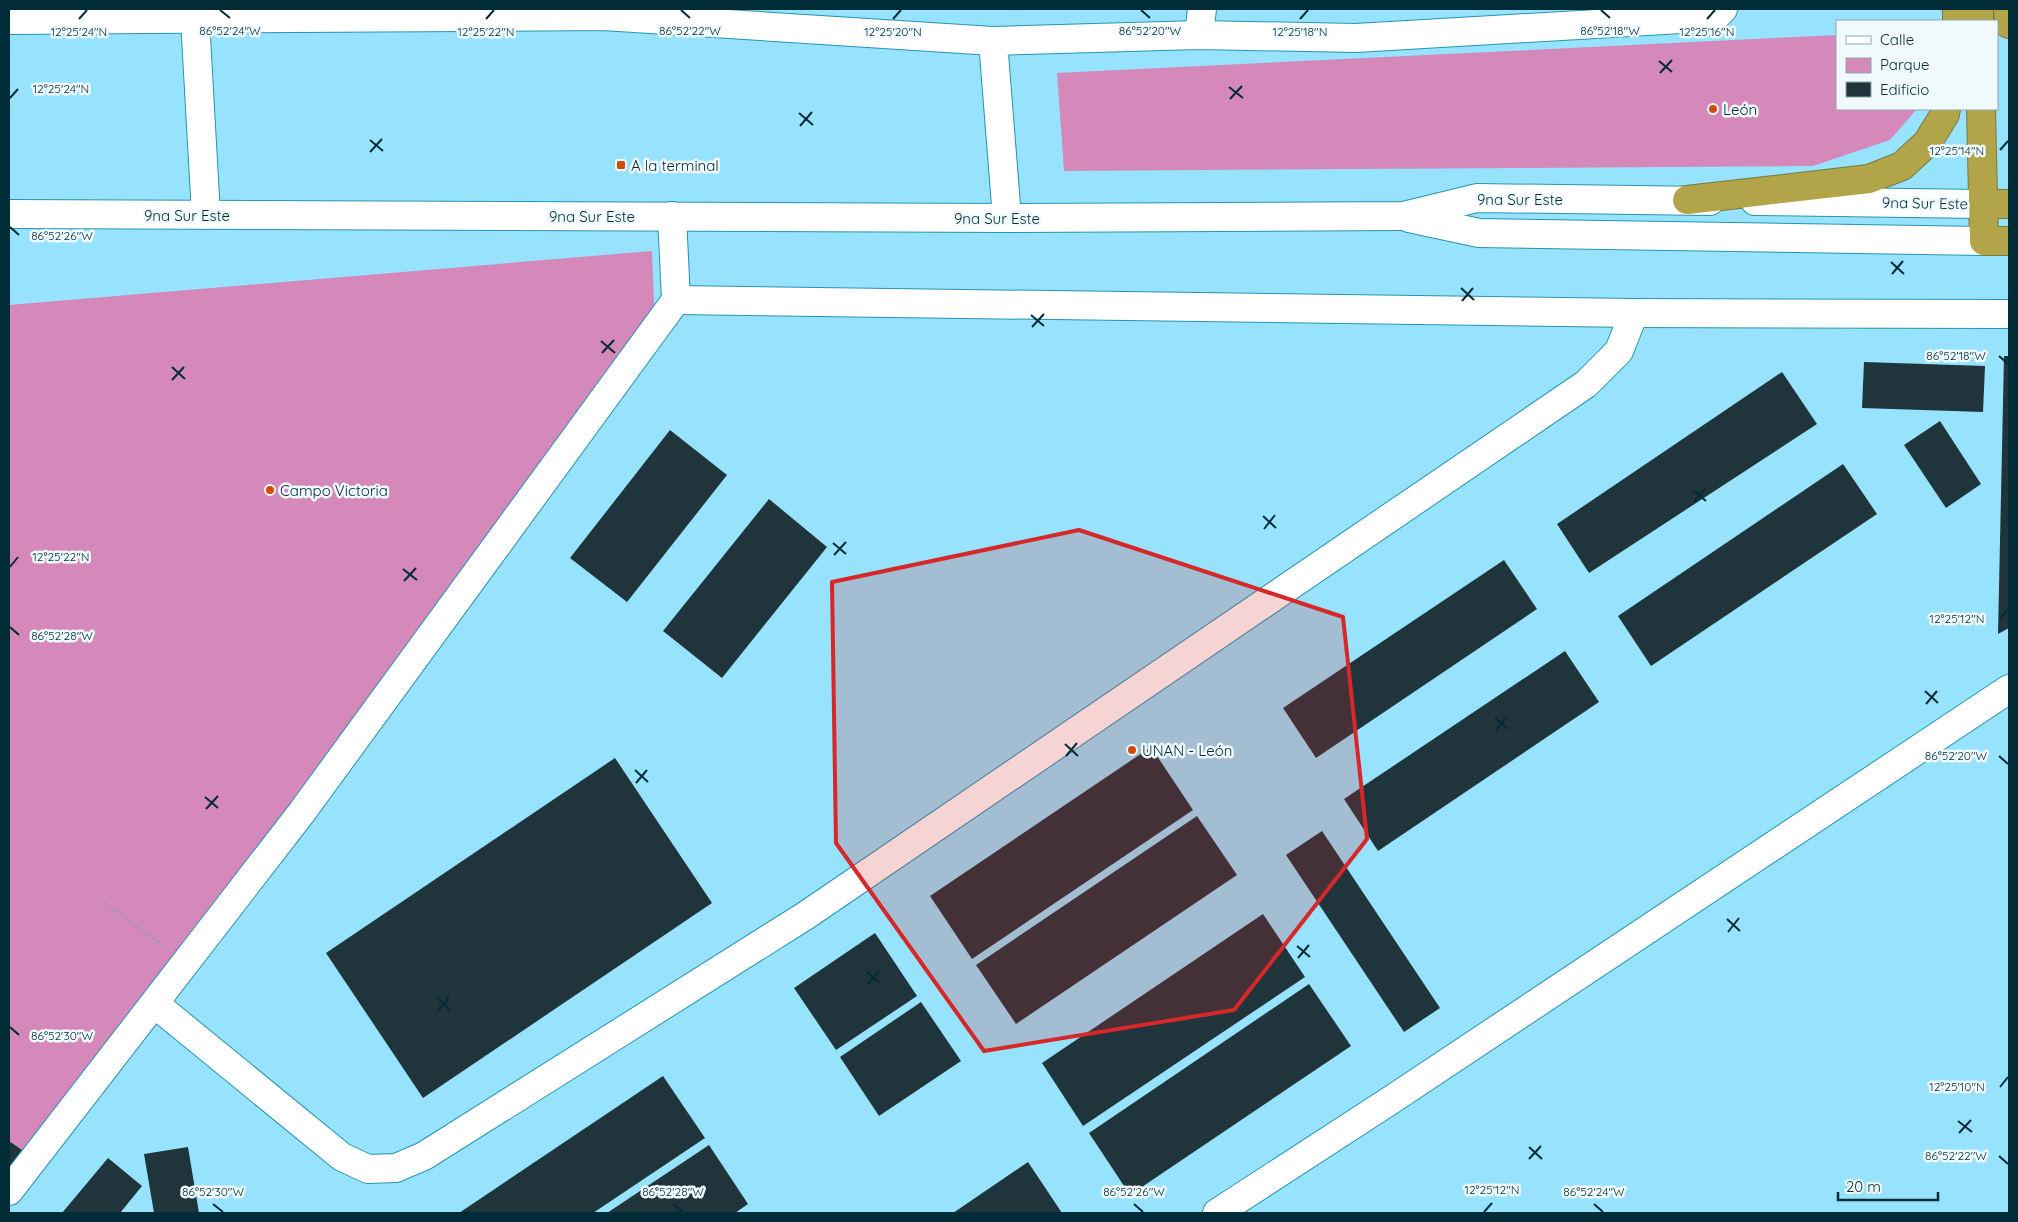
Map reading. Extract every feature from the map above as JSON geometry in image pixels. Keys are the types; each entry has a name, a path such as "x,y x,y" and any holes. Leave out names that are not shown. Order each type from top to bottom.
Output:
{"highway":[{"path":"2008,9 2009,24"},
{"path":"1687,200 1868,179 1902,166 1927,143 1946,110"},
{"path":"1981,110 1996,204 1996,241"}],"street":[{"path":"9,20 195,19 603,12 993,41 1200,22 1356,38 1715,16 1723,9"},
{"path":"195,19 206,215"},
{"path":"993,41 1007,218"},
{"name":"9na Sur Este","path":"9,214 1007,218 1403,216 1477,198 1996,204"},
{"path":"9,1191 302,812 676,300 672,216"},
{"path":"1403,216 1479,233 1996,241"},
{"path":"676,300 1634,313 2009,314"},
{"path":"154,1004 342,1157 368,1169 396,1168 424,1156 805,916 1586,384 1619,351 1634,313"},
{"path":"1217,1213 1391,1100 2009,688"}],"path":[{"path":"104,903 187,963"}],"highlighted area":[{"path":"1079,530 1343,617 1367,839 1234,1010 984,1051 836,843 832,582"}],"green space":[{"path":"1836,35 1836,110 1916,110 1890,140 1813,166 1064,171 1057,73"},
{"name":"Campo Victoria","path":"652,251 655,329 25,1152 9,1141 9,305"}],"building":[{"path":"2004,356 2009,356 2009,628 1998,634"},
{"path":"1864,362 1985,366 1983,412 1862,408"},
{"path":"1782,372 1817,424 1589,573 1557,524"},
{"path":"1940,421 1981,484 1946,508 1904,445"},
{"path":"670,430 727,475 627,602 570,558"},
{"path":"1843,464 1877,514 1651,666 1618,616"},
{"path":"769,499 827,547 722,678 663,631"},
{"path":"1504,560 1537,609 1316,758 1283,708"},
{"path":"1565,651 1599,702 1378,851 1344,799"},
{"path":"1151,747 1193,810 972,959 930,896"},
{"path":"615,758 712,903 423,1098 326,953"},
{"path":"1197,816 1237,875 1016,1024 976,965"},
{"path":"1322,831 1440,1008 1404,1032 1286,855"},
{"path":"1263,914 1305,977 1083,1126 1042,1063"},
{"path":"875,933 917,996 836,1050 794,988"},
{"path":"1309,984 1351,1046 1130,1195 1089,1133"},
{"path":"921,1002 961,1061 879,1116 840,1057"},
{"path":"663,1076 705,1138 593,1213 459,1213"},
{"path":"9,1141 25,1152 9,1173"},
{"path":"709,1145 748,1204 735,1213 607,1213"},
{"path":"188,1147 199,1213 154,1213 144,1154"},
{"path":"108,1158 142,1186 120,1213 62,1213"},
{"path":"1028,1162 1062,1213 953,1213"}],"place":[{"name":"León","path":"1713,109"},
{"name":"A la terminal","path":"621,165"},
{"name":"Campo Victoria","path":"270,490"},
{"name":"UNAN - León","path":"1132,750"}]}
